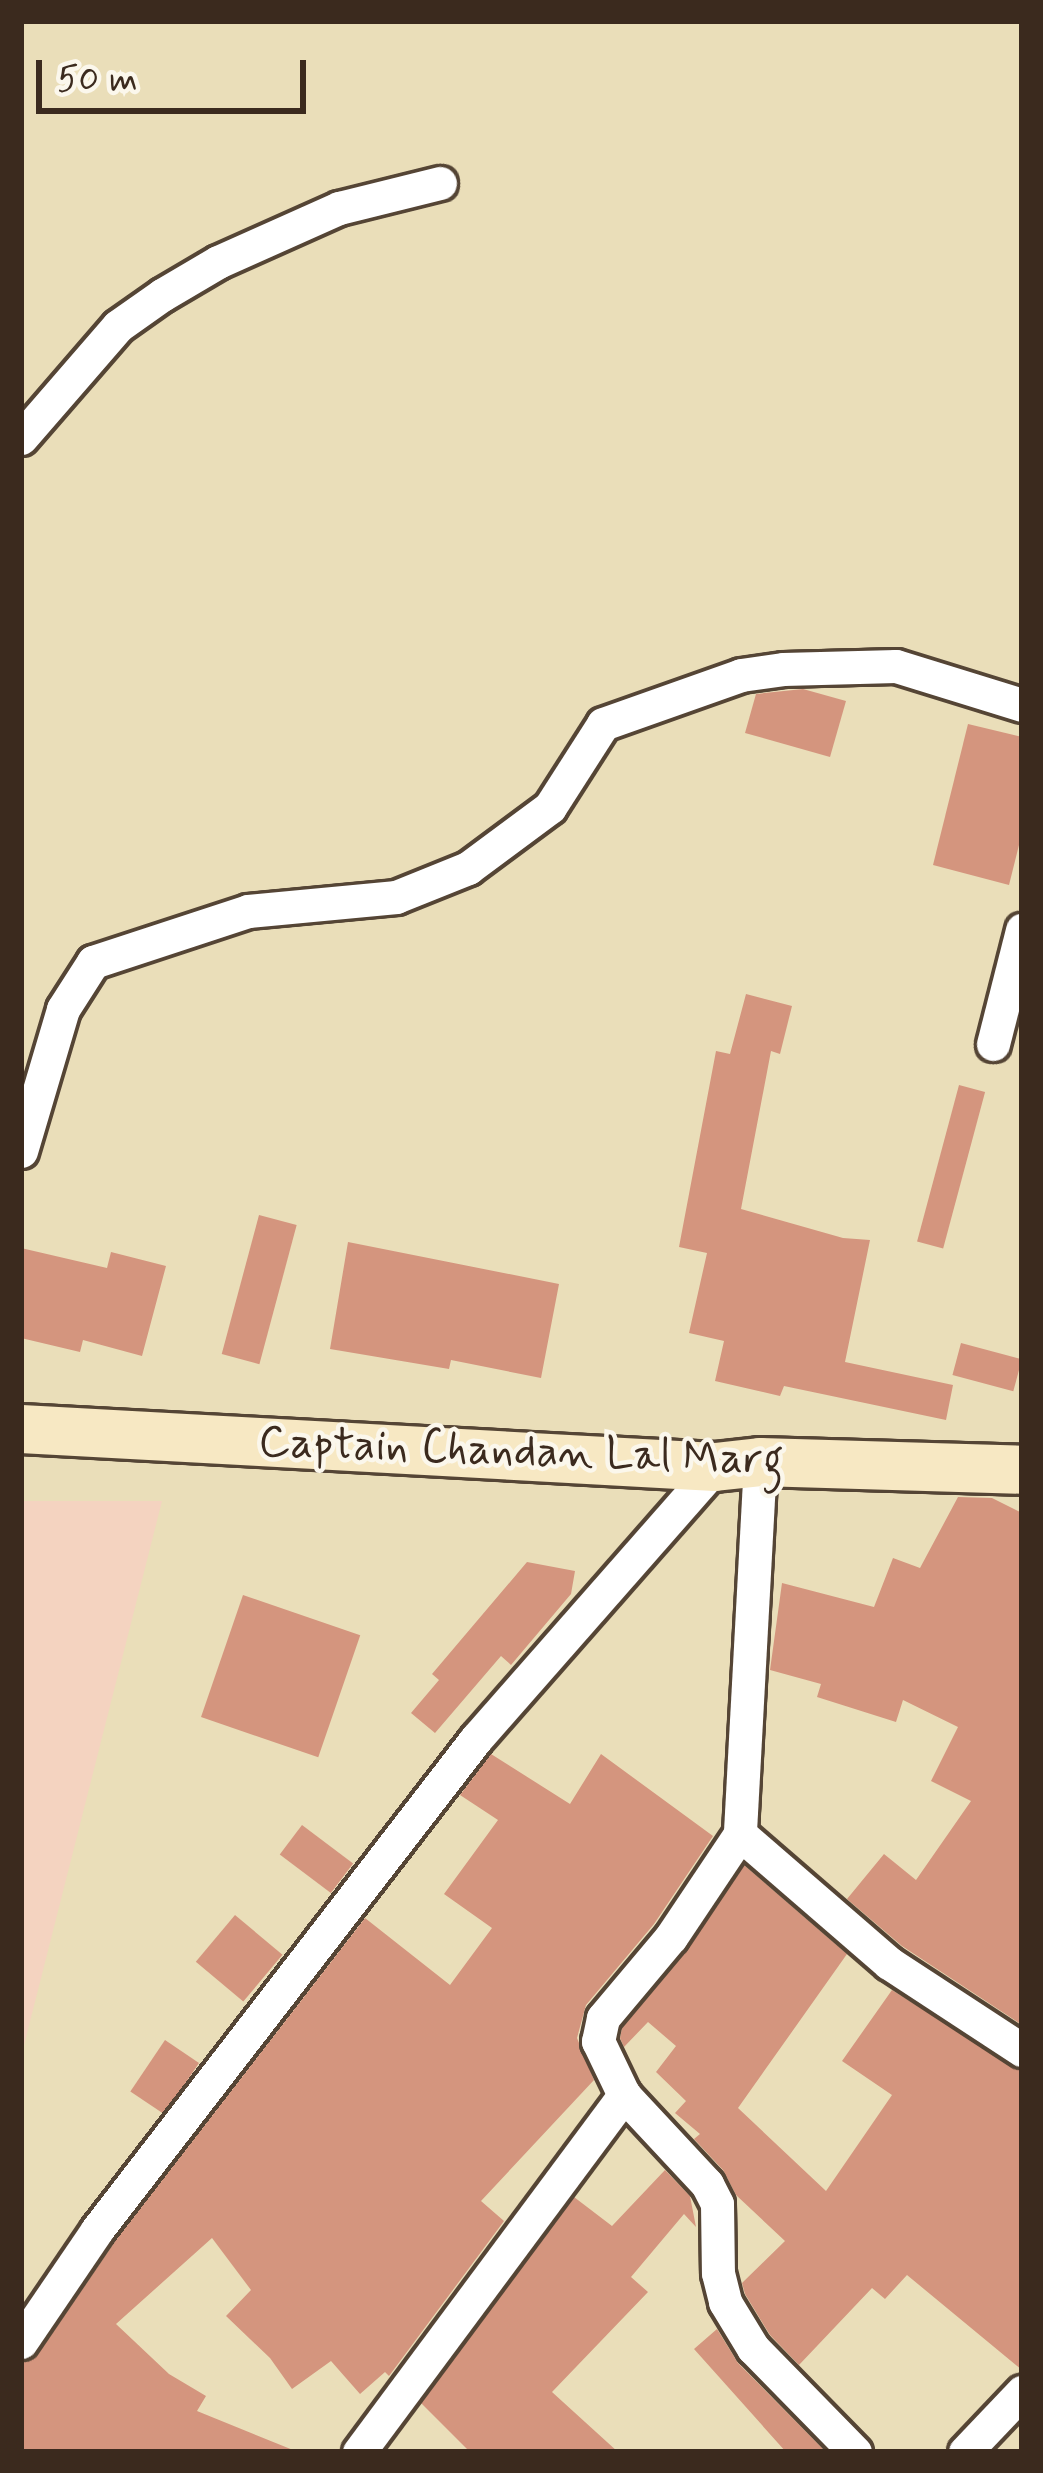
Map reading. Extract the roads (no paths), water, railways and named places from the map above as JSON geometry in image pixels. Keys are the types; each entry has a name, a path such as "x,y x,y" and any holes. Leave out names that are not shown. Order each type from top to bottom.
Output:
{"street":[{"path":"21,438 118,326 162,295 218,262 339,208 440,184"},
{"path":"21,1151 63,1009 93,962 248,911 396,897 468,868 550,807 603,724 741,675 782,669 896,666 1022,705"},
{"path":"993,1044 1022,930"},
{"name":"Captain Chandan Lal Marg","path":"21,1429 738,1464 1022,1468"},
{"path":"738,1464 740,1834 670,1937 603,2018 598,2047 625,2095 707,2184 717,2204 718,2273 725,2302 754,2348 855,2452"},
{"path":"21,2342 97,2230 476,1739 738,1464"},
{"path":"740,1834 889,1963 1022,2050"},
{"path":"366,2448 625,2095"},
{"path":"965,2452 1022,2392"}]}
